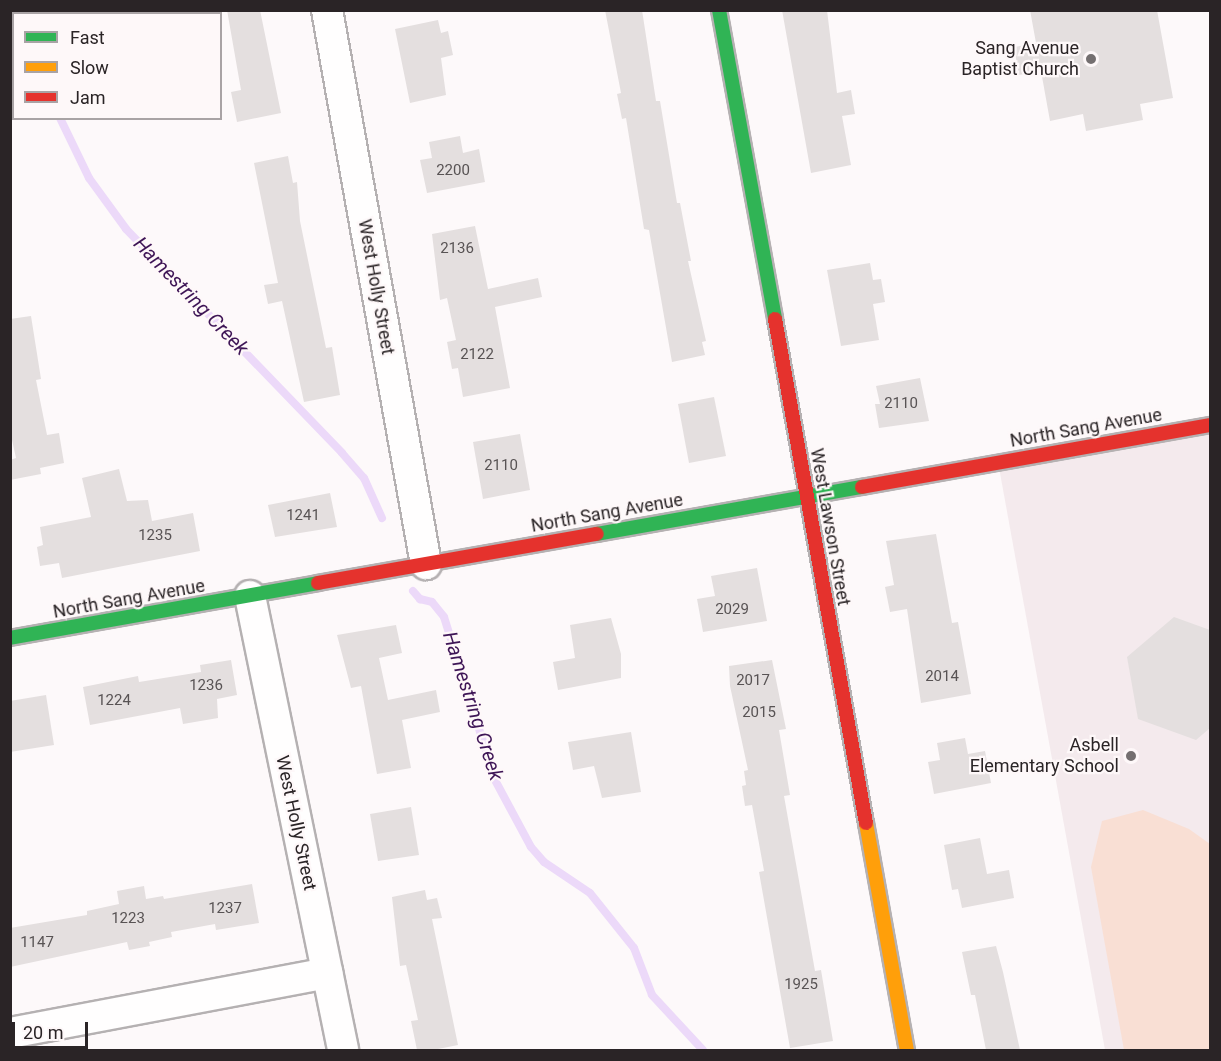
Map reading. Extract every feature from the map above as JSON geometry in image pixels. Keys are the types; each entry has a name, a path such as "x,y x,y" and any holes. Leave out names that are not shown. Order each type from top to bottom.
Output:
{"street":[{"name":"West Holly Street","path":"327,10 426,564"},
{"name":"West Lawson Street","path":"720,10 907,1050"},
{"name":"North Sang Avenue","path":"10,638 1210,425"},
{"name":"West Holly Street","path":"250,596 343,1050"},
{"path":"10,1033 327,973"}],"shaded area":[{"name":"Asbell Elementary School","path":"1210,425 1210,1050 1105,1050 998,462"},
{"path":"1143,810 1189,829 1210,844 1210,1050 1124,1050 1091,867 1102,821"}],"building":[{"path":"227,10 260,10 281,113 237,122 231,92 241,90"},
{"path":"605,10 642,10 656,101 660,101 677,203 680,203 691,261 688,261 706,341 702,342 705,355 672,362 649,230 644,229 626,118 622,119 617,94 621,93"},
{"path":"782,10 827,10 837,93 851,90 855,114 842,116 851,165 811,173"},
{"name":"Sang Avenue Baptist Church","path":"1030,10 1157,10 1173,98 1140,104 1143,120 1086,131 1083,114 1050,121 1041,71 1019,75 1014,47 1036,43"},
{"path":"438,20 441,33 448,31 453,55 441,58 446,95 410,103 395,29"},
{"path":"460,136 463,153 479,149 485,182 427,193 420,160 432,158 429,142"},
{"path":"288,156 293,183 297,182 300,221 326,348 332,347 340,395 304,402 282,301 268,304 264,285 278,283 254,163"},
{"path":"475,226 488,289 538,278 542,297 495,307 510,388 463,397 458,368 452,369 447,342 456,340 447,298 440,300 432,234"},
{"path":"870,263 873,280 881,279 885,302 873,304 879,340 841,346 827,270"},
{"path":"31,316 41,379 36,380 47,435 59,433 64,463 40,468 41,474 10,480 10,460 16,458 10,431 10,319"},
{"path":"920,378 929,421 879,428 875,404 880,404 876,386"},
{"path":"714,397 726,456 689,463 678,404"},
{"path":"520,434 530,490 483,499 473,442"},
{"path":"119,469 127,501 148,500 152,521 193,513 200,551 62,578 59,563 40,566 37,547 43,545 40,527 91,517 82,478"},
{"path":"330,493 337,527 275,537 268,505"},
{"path":"936,534 952,623 958,622 971,694 921,703 907,609 890,612 885,587 894,585 886,541"},
{"path":"757,568 767,621 703,632 697,599 715,596 711,576"},
{"path":"1174,617 1210,630 1210,728 1196,740 1138,719 1127,657"},
{"path":"611,618 621,654 621,678 558,690 553,662 575,658 570,625"},
{"path":"396,625 402,653 379,658 388,700 436,690 440,712 402,720 411,768 377,774 361,686 351,688 337,635"},
{"path":"231,660 237,695 217,699 218,718 183,724 180,708 90,725 83,687 138,676 139,682 201,672 200,665"},
{"path":"772,660 786,729 779,730 790,795 784,796 815,971 821,970 833,1041 790,1048 759,872 764,871 752,805 745,806 742,786 746,785 744,771 748,770 730,686 729,666"},
{"path":"46,695 54,745 10,752 10,701"},
{"path":"631,732 641,792 602,798 594,766 573,770 568,742"},
{"path":"965,738 968,754 985,751 991,783 934,794 928,762 940,760 937,743"},
{"path":"411,807 419,855 378,861 370,814"},
{"path":"980,838 987,874 1009,870 1014,898 962,908 958,889 952,890 944,845"},
{"path":"252,884 259,923 216,930 215,924 171,932 172,937 149,942 150,946 129,950 127,942 10,967 10,928 87,915 87,911 119,904 117,891 144,886 146,899 163,896 164,899"},
{"path":"425,890 427,900 437,898 442,918 432,919 458,1045 433,1050 417,1050 411,1021 418,1020 406,965 400,966 392,897"},
{"path":"996,946 1020,1050 986,1050 975,995 971,995 962,952"}],"waterway":[{"name":"Hamestring Creek","path":"61,120 89,178 126,229 342,453 364,478 382,518"},
{"name":"Hamestring Creek","path":"413,591 420,599 432,602 444,617 495,780 531,847 544,862 590,893 634,948 652,995 703,1050"}],"traffic: fast":[{"path":"719,10 775,319"},
{"path":"597,534 862,487"},
{"path":"10,638 318,583"}],"traffic: slow":[{"path":"866,823 907,1050"}],"traffic: jam":[{"path":"775,319 866,823"},
{"path":"862,487 1210,425"},
{"path":"318,583 597,534"}],"place":[{"name":"Sang Avenue Baptist Church","path":"1091,59"},
{"name":"Asbell Elementary School","path":"1131,756"}]}
